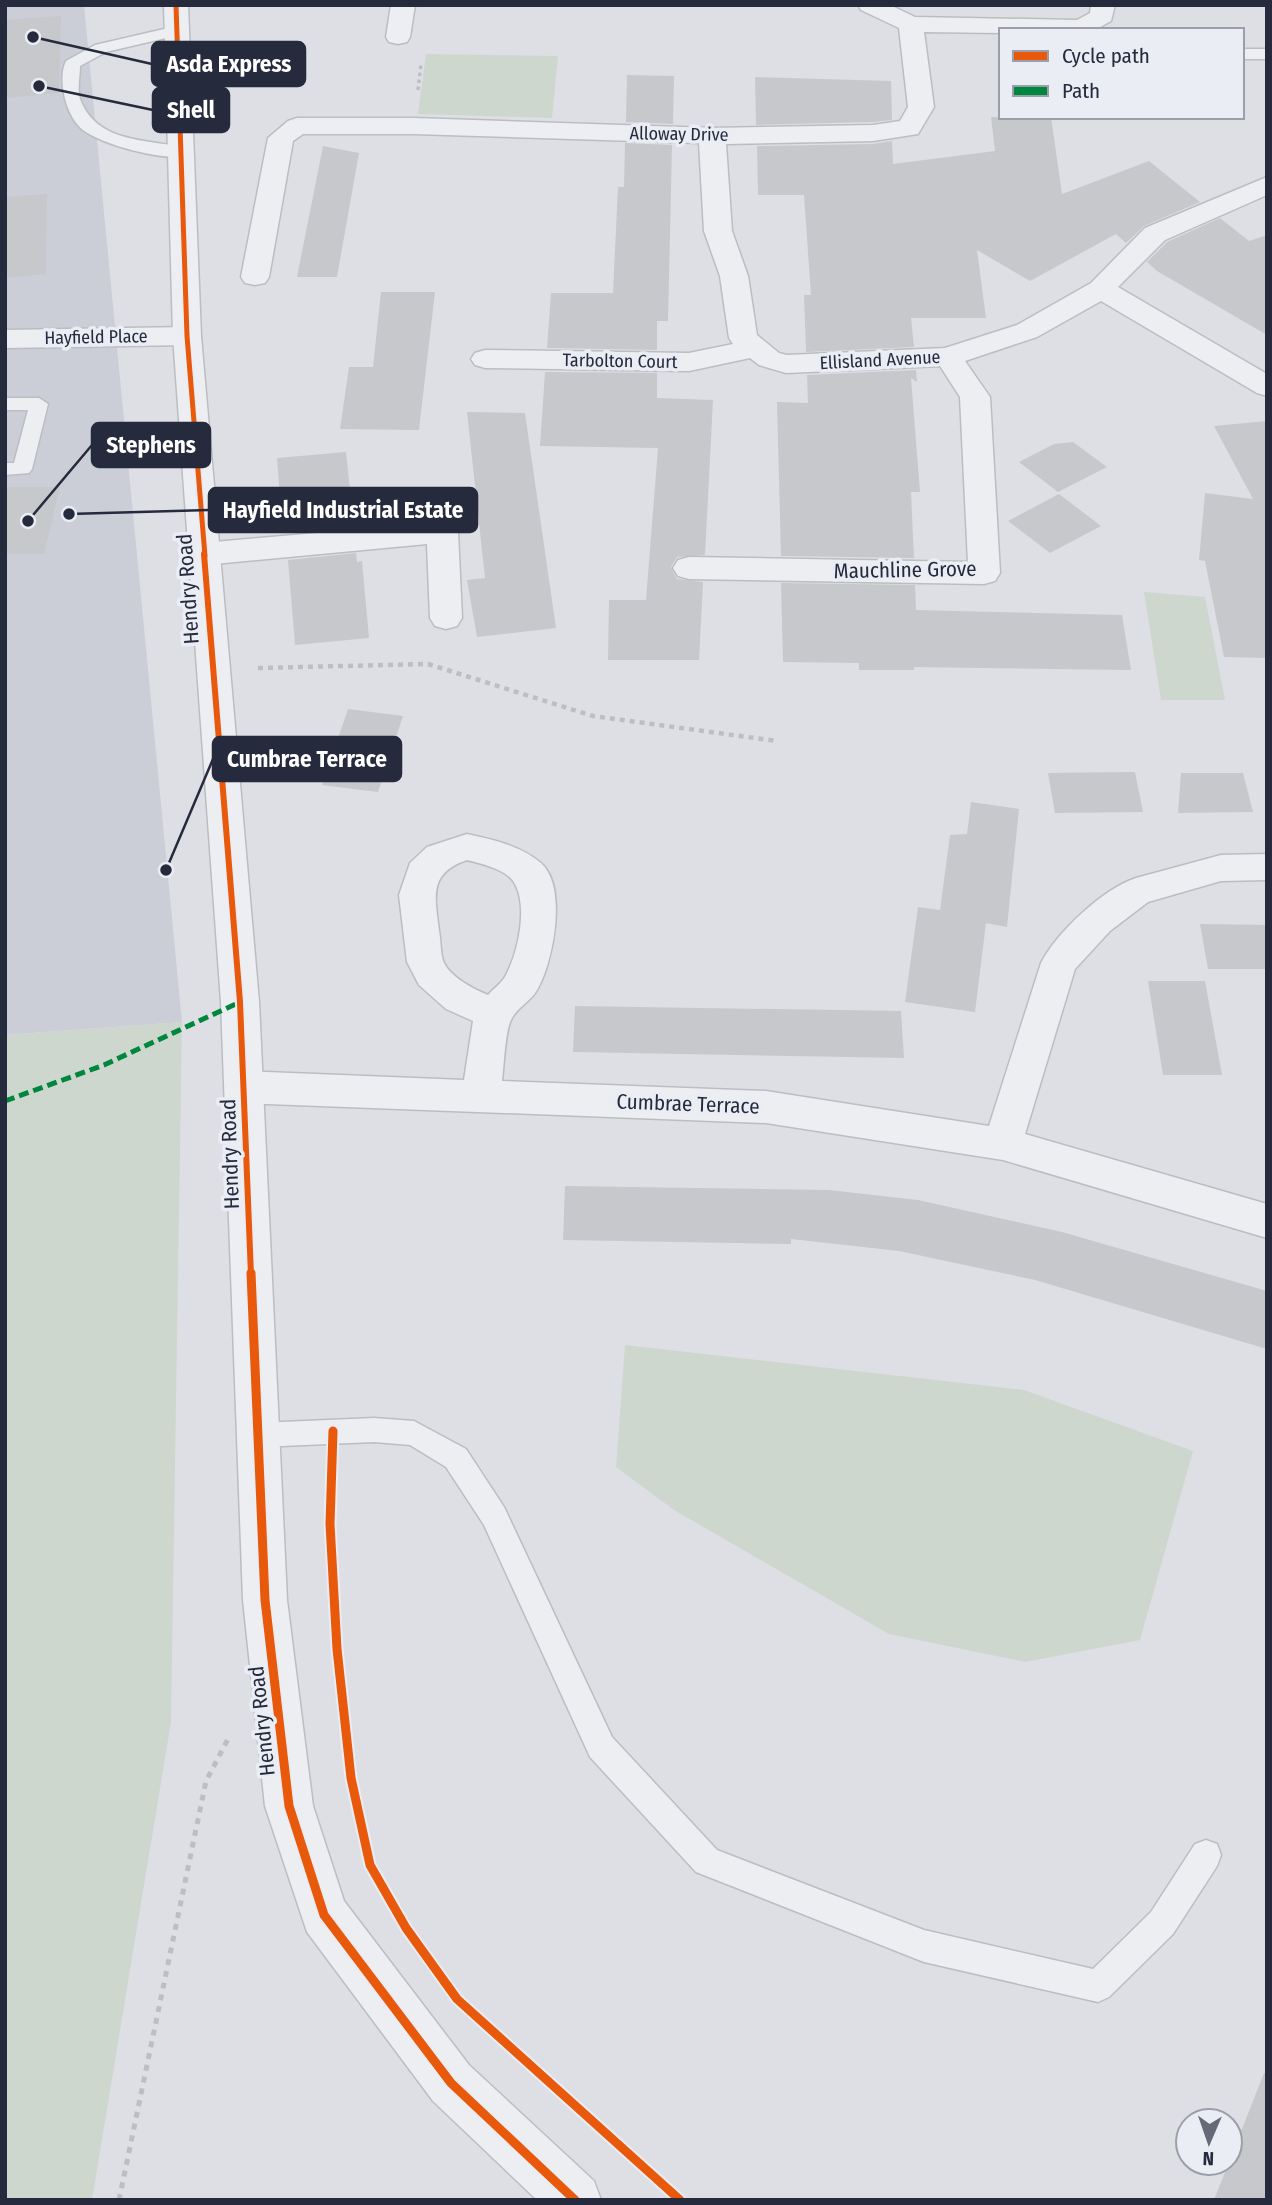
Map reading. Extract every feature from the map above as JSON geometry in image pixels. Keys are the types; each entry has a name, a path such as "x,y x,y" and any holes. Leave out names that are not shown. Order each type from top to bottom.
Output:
{"street":[{"path":"398,37 403,5"},
{"path":"870,5 911,24 1087,28 1102,16 1103,5"},
{"name":"Hendry Road","path":"176,18 187,336 244,1087 265,1600 289,1805 324,1915 451,2084 575,2200"},
{"name":"Alloway Drive","path":"255,276 281,138 297,126 414,126 712,136 873,133 909,128 921,107 911,24"},
{"path":"712,136 718,232 734,276 743,338 753,349"},
{"name":"Ellisland Avenue","path":"753,349 769,359 786,363 948,357 1027,331 1101,289 1155,233 1261,194"},
{"path":"1101,289 1267,387"},
{"name":"Hayfield Place","path":"5,338 187,336"},
{"name":"Tarbolton Court","path":"485,359 688,362 753,349"},
{"name":"Mauchline Grove","path":"689,568 984,573 975,397 948,357"},
{"name":"Hendry Road","path":"203,554 442,532 446,618"},
{"path":"1003,1144 1059,964 1097,921 1136,892 1221,868 1267,867"},
{"path":"481,1096 493,1013"},
{"name":"Cumbrae Terrace","path":"244,1087 766,1107 1003,1144 1267,1221"}],"lane":[{"path":"176,18 100,48 72,64 71,97 88,126 118,141 127,145 181,152"},
{"path":"1244,54 1267,54"},
{"path":"5,404 39,404 22,469 5,469"},
{"path":"259,1435 374,1430 414,1433 456,1458 494,1516 601,1747 706,1861 924,1947 1098,1986 1162,1923 1206,1855"}],"path":[{"path":"398,37 421,61 414,126"},
{"path":"212,669 428,664 593,716 777,741"},
{"path":"119,2200 206,1781 230,1735"}],"shaded area":[{"path":"5,5 84,5 182,1022 5,1035"},
{"path":"426,54 558,56 552,118 418,114"},
{"path":"1144,592 1205,597 1225,700 1161,700"},
{"path":"182,1022 171,1722 92,2200 5,2200 5,1035"},
{"path":"625,1345 1024,1390 1193,1451 1140,1640 1025,1662 889,1634 674,1510 616,1467"}],"building":[{"path":"61,16 59,93 5,98 5,20"},
{"path":"627,75 674,76 673,124 626,122"},
{"path":"755,77 891,81 892,120 756,125"},
{"path":"991,117 1051,119 1062,194 1149,161 1200,202 1144,226 1126,243 1116,234 1030,281 977,250 986,318 911,318 914,347 806,352 804,295 811,295 804,195 758,195 757,146 873,144 892,141 893,164 995,151"},
{"path":"625,143 672,145 668,321 657,321 657,350 547,348 551,293 613,293 618,187 624,187"},
{"path":"323,146 359,153 337,277 297,277"},
{"path":"47,194 46,274 5,278 5,197"},
{"path":"1220,218 1249,241 1267,235 1267,335 1157,271 1147,262 1167,242"},
{"path":"381,292 435,292 419,430 340,429 349,367 373,367"},
{"path":"916,370 917,382 911,378 920,492 911,492 914,558 781,556 777,402 808,403 807,375"},
{"path":"545,372 657,373 657,398 713,400 705,555 677,557 671,567 677,579 703,582 699,660 608,660 609,600 646,600 658,448 540,446"},
{"path":"467,412 525,413 556,628 477,637 467,580 485,578"},
{"path":"1267,421 1267,658 1224,657 1205,561 1199,560 1205,493 1253,499 1214,426"},
{"path":"1073,442 1107,467 1058,492 1019,462 1054,444"},
{"path":"346,452 354,527 286,533 286,527 282,527 277,458"},
{"path":"5,487 60,487 44,554 5,554"},
{"path":"1059,494 1101,526 1050,553 1008,521"},
{"path":"356,553 357,562 362,561 369,638 295,645 288,560"},
{"path":"781,583 915,585 916,610 1122,615 1131,670 914,667 914,670 859,670 859,663 783,662"},
{"path":"348,709 403,716 378,792 322,785"},
{"path":"1135,772 1143,812 1055,813 1048,773"},
{"path":"1181,773 1243,773 1253,812 1178,813"},
{"path":"971,802 1019,809 1007,927 986,923 975,1012 905,1002 918,907 940,910 950,835 967,834"},
{"path":"1200,924 1267,925 1267,969 1208,969"},
{"path":"1148,981 1205,981 1222,1075 1163,1075"},
{"path":"575,1006 901,1011 904,1058 573,1052"},
{"path":"565,1186 829,1190 918,1200 1062,1232 1267,1291 1267,1349 1035,1280 899,1251 791,1239 791,1244 563,1240"},
{"path":"1264,2073 1267,2073 1267,2200 1214,2200 1223,2177 1244,2177 1244,2124"}],"marked path":[{"path":"5,1101 104,1065 240,1002"}],"cycle path":[{"path":"176,5 187,336 240,1002 265,1600 289,1806 324,1915 451,2083 575,2200"},
{"path":"333,1431 330,1524 337,1649 351,1778 370,1865 406,1928 457,1999 680,2200"}],"place":[{"name":"Asda Express","path":"33,37"},
{"name":"Shell","path":"39,86"},
{"name":"Hayfield Industrial Estate","path":"69,514"},
{"name":"Stephens","path":"28,521"},
{"name":"Cumbrae Terrace","path":"166,870"}]}
